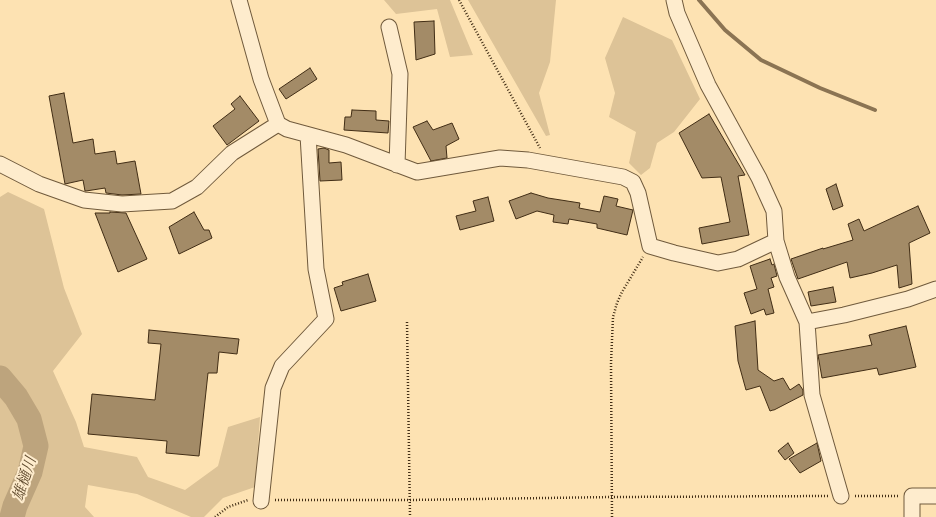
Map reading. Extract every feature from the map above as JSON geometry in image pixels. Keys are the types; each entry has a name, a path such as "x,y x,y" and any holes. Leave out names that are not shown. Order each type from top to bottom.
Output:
{"street":[{"path":"239,0 261,79 278,124 287,130 346,145 416,172 500,158 528,160 623,177 633,182 638,193 650,246 718,263 738,259 776,241"},
{"path":"674,0 677,13 708,85 759,178 774,211 776,241 787,278 807,322 812,395 841,496"},
{"path":"389,27 400,74 397,165"},
{"path":"0,164 39,184 84,200 122,204 172,201 197,187 232,153 278,124"},
{"path":"261,500 273,388 282,366 326,319 316,269 308,135"},
{"path":"807,322 908,300 936,289"},
{"path":"912,517 912,496 936,496"}],"path":[{"path":"459,0 549,164"},
{"path":"612,517 610,363 613,317 622,292 650,246"},
{"path":"407,322 410,517"},
{"path":"215,517 228,507 247,500 912,496"}],"shaded area":[{"path":"384,0 450,0 473,55 450,57 437,9 396,14"},
{"path":"468,0 556,0 550,62 539,93 550,135 546,136"},
{"path":"623,17 672,40 700,99 674,132 657,143 650,168 641,175 629,163 636,132 609,117 615,93 605,58"},
{"path":"8,192 44,209 64,288 82,334 53,371 76,422 84,447 137,457 148,477 185,490 218,466 228,427 260,417 255,487 223,498 204,517 191,517 137,494 88,485 85,507 94,517 0,517 0,197"}],"building":[{"path":"434,21 435,54 416,60 414,22"},
{"path":"310,68 317,79 286,99 279,89"},
{"path":"64,93 73,143 93,139 95,154 115,151 117,164 135,161 141,194 122,195 106,193 105,188 85,191 83,180 65,184 49,96"},
{"path":"240,96 259,121 227,145 213,126 235,109 231,104"},
{"path":"352,110 376,111 376,120 389,121 388,133 344,130 345,117 351,117"},
{"path":"709,114 745,175 738,176 749,235 702,244 699,228 730,222 721,177 702,178 679,133"},
{"path":"427,121 433,130 452,123 459,139 446,146 447,158 431,161 413,127"},
{"path":"324,148 329,150 329,163 341,162 342,180 320,181 318,149"},
{"path":"836,184 843,206 833,210 826,189"},
{"path":"531,193 548,198 580,203 579,208 600,212 604,196 618,199 616,206 633,210 627,235 597,228 597,224 569,219 568,224 553,222 554,215 537,211 516,219 509,201"},
{"path":"488,197 494,221 460,230 456,216 476,211 473,201"},
{"path":"918,206 930,233 909,243 912,284 899,288 897,265 850,278 847,262 798,279 791,259 853,240 848,224 859,219 864,231"},
{"path":"194,212 204,230 209,230 212,238 179,254 169,227"},
{"path":"95,213 126,213 147,259 118,272"},
{"path":"770,259 772,265 774,264 777,276 771,278 774,287 768,289 774,313 766,315 764,309 751,314 744,293 757,289 750,266"},
{"path":"368,274 376,301 341,311 334,288 343,285 342,282"},
{"path":"833,287 836,302 811,306 808,292"},
{"path":"755,321 758,370 774,381 783,378 790,390 799,384 803,390 803,395 770,411 760,386 746,390 738,361 735,326"},
{"path":"906,326 916,367 879,375 877,368 822,378 818,355 872,345 869,335"},
{"path":"149,330 239,339 237,354 219,352 217,373 208,373 199,456 166,453 167,441 88,434 92,394 155,400 161,344 148,343"},
{"path":"788,443 794,453 785,460 778,451"},
{"path":"817,443 821,461 800,473 789,459"}],"waterway":[{"path":"699,0 725,30 761,60 820,88 875,110"},
{"name":"雄樋川","path":"0,378 16,397 29,419 36,446 30,472 15,506 12,517"}]}
